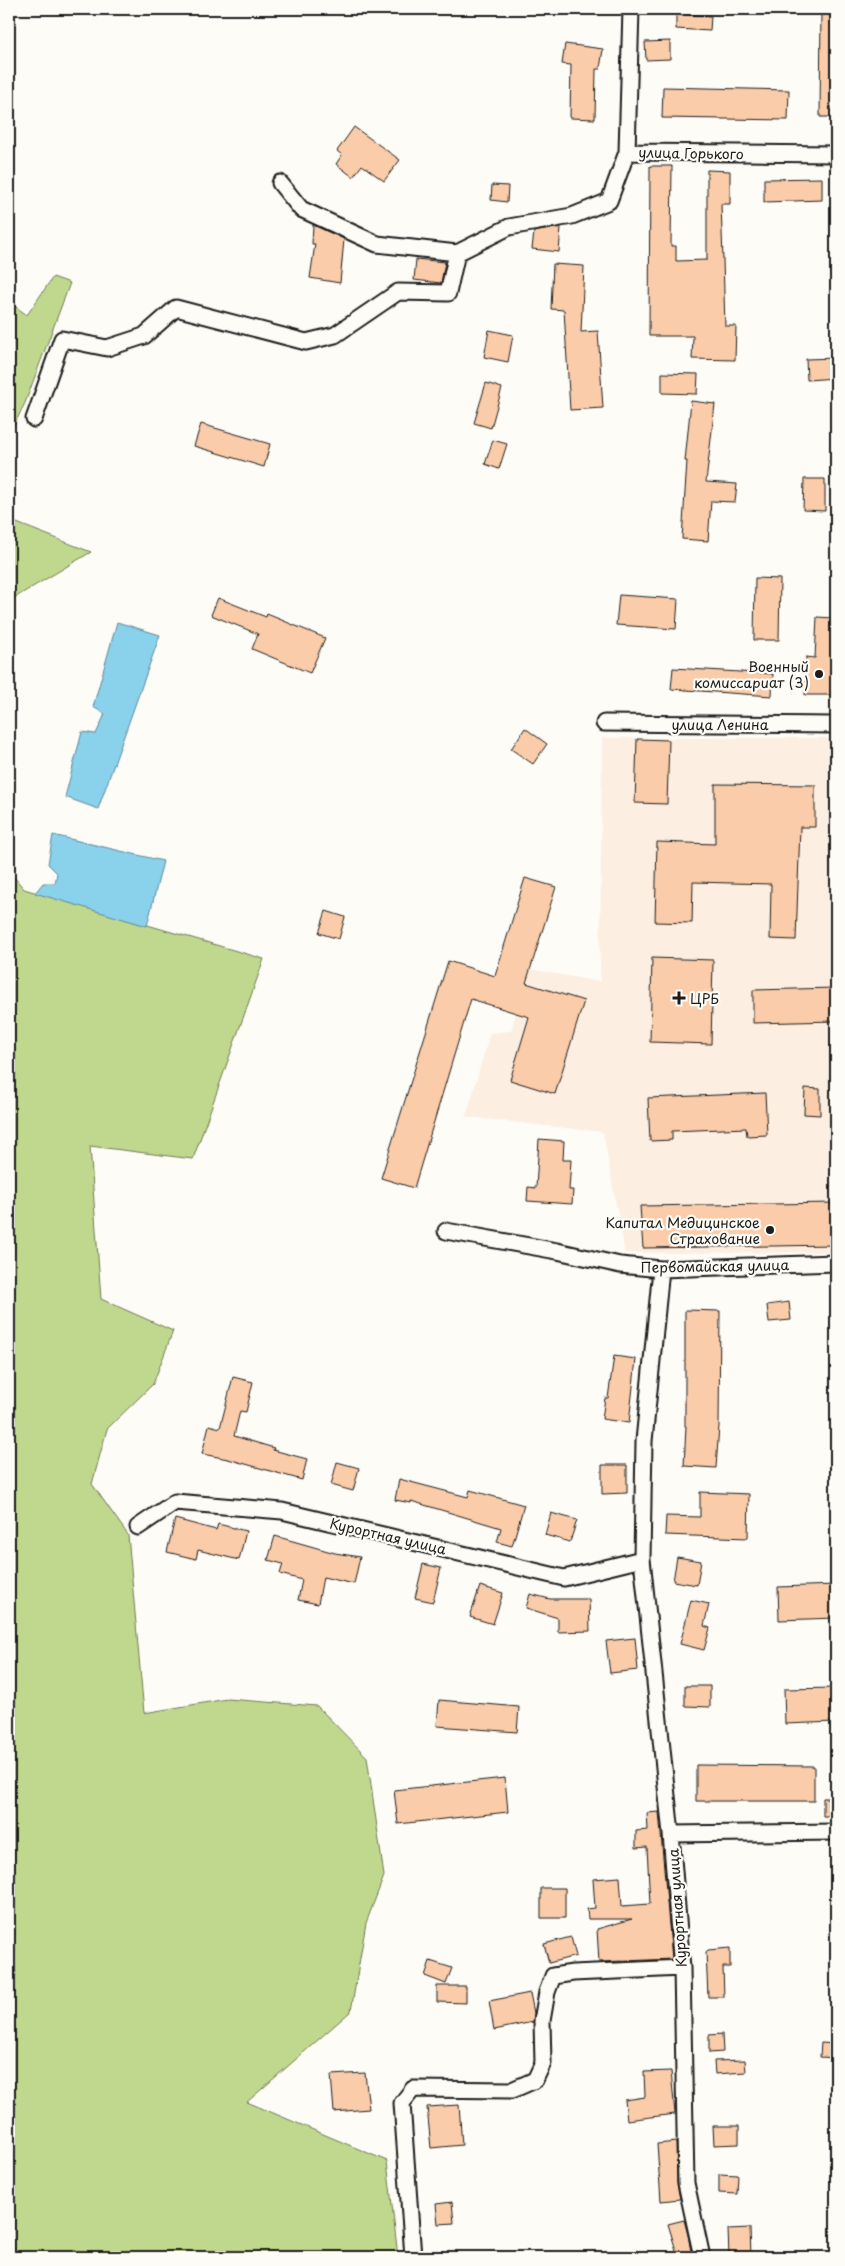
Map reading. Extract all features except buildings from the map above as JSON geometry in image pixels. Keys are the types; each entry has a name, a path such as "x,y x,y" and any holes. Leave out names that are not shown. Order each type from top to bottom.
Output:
{"street":[{"path":"627,152 631,9"},
{"name":"улица Горького","path":"457,253 509,227 572,216 609,201 627,152 836,154"},
{"path":"34,419 62,339 107,348 144,336 176,308 306,342 335,336 398,292 448,292 457,253 377,244 301,209 280,183"},
{"name":"улица Ленина","path":"604,723 836,725"},
{"name":"Первомайская улица","path":"446,1231 557,1251 620,1266 661,1269 836,1263"},
{"name":"Курортная улица","path":"661,1269 644,1441 642,1559 671,1834 682,1968 686,2183 702,2257"},
{"name":"Курортная улица","path":"138,1526 175,1502 282,1511 564,1578 642,1559"},
{"path":"671,1834 836,1832"},
{"path":"413,2257 402,2103 413,2089 512,2090 535,2080 543,2063 542,2021 547,1992 553,1976 573,1973 682,1968"}],"shaded area":[{"name":"ЦРБ","path":"602,738 836,738 836,1252 625,1253 603,1132 466,1117 490,1033 511,1031 529,969 600,982"}],"green space":[{"path":"53,277 70,283 25,403 9,435 9,302 27,315"},
{"path":"9,520 91,552 9,601"},
{"path":"9,871 24,889 264,959 193,1159 90,1146 101,1299 173,1331 153,1384 107,1429 92,1484 128,1535 144,1713 227,1699 317,1706 367,1757 384,1876 366,1923 351,2011 247,2102 387,2161 398,2257 9,2257"}],"water":[{"path":"117,622 160,635 98,809 65,797 82,732 96,734 105,714 93,707"},
{"path":"53,835 163,861 147,926 35,893 43,883 55,883 57,873 48,864"}],"place":[{"name":"Военный комиссариат (3)","path":"819,674"},
{"name":"ЦРБ","path":"679,998"},
{"name":"Капитал Медицинское Страхование","path":"770,1230"}]}
